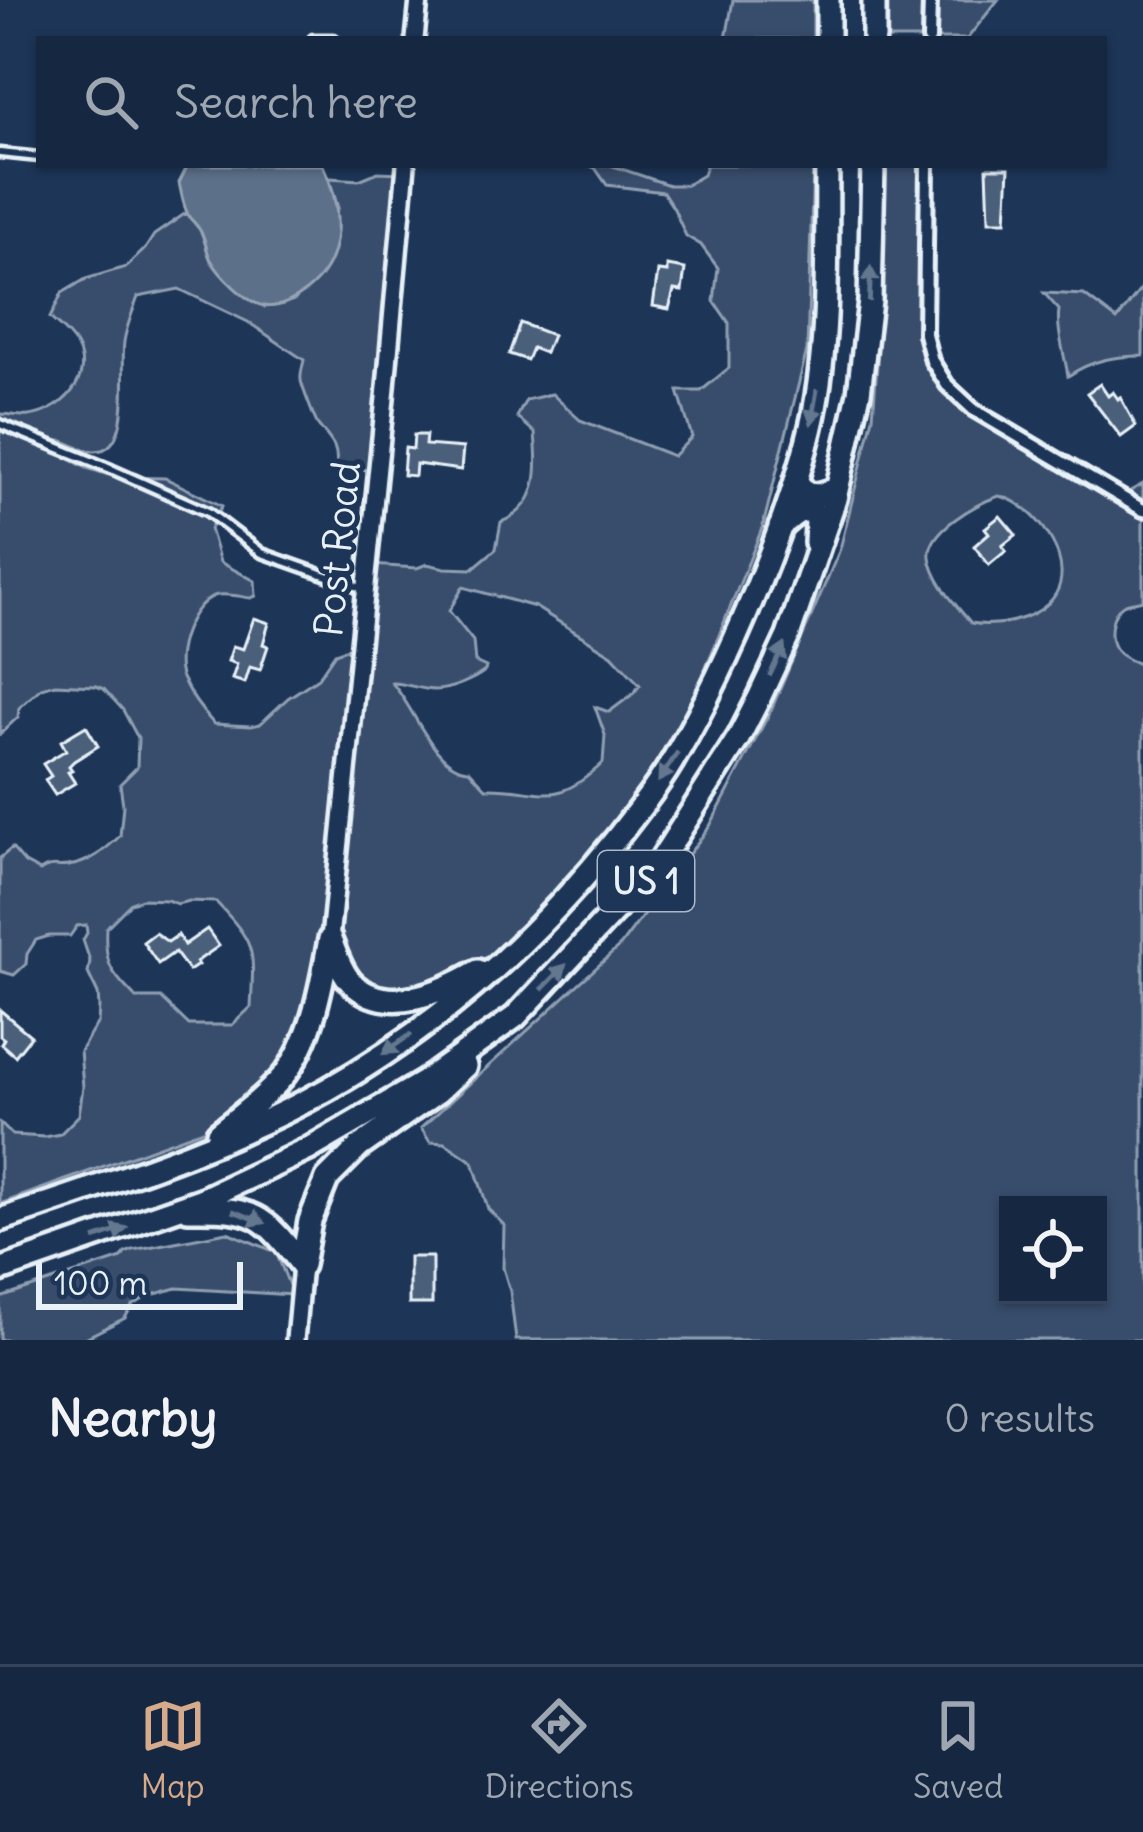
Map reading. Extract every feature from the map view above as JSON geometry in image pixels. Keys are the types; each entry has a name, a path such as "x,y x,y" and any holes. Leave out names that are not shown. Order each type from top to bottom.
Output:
{"highway":[{"path":"827,36 828,0"},
{"path":"874,0 874,36"},
{"name":"US 1","path":"0,1220 235,1135 382,1055 483,979 540,926 602,857 675,757 725,665 796,480 821,363 827,168"},
{"name":"US 1","path":"0,1270 176,1209 328,1138 424,1082 515,1017 643,884 672,845 760,696 817,556 860,393 870,301 873,168"},
{"path":"796,480 806,494 837,489"},
{"path":"780,528 796,513 814,513 817,556"},
{"path":"315,1013 335,992 349,989 396,999 439,990 488,965 540,926"},
{"path":"330,939 349,979 367,994"},
{"path":"184,1154 219,1132 281,1080 315,1013 330,939"},
{"path":"302,1265 307,1229 327,1179 359,1147 437,1092 515,1017"},
{"path":"176,1209 217,1209 255,1216 274,1228 302,1265"}],"street":[{"path":"415,36 418,0"},
{"path":"929,36 930,0"},
{"name":"Post Road","path":"330,939 406,168"},
{"path":"927,168 925,334 932,362 947,385 974,410 1143,510"},
{"path":"295,1340 302,1265"}],"lane":[{"path":"0,153 36,157"},
{"path":"0,424 208,512 262,554 365,589"}],"shaded area":[{"path":"733,0 813,0 813,36 727,36"},
{"path":"888,0 998,0 969,36 888,36"},
{"path":"186,168 324,168 337,215 329,264 306,291 287,303 257,304 214,265 203,235 186,210 179,183"},
{"path":"595,168 619,168 669,185 686,185 703,175 705,168 813,168 807,350 763,526 680,732 630,808 537,914 471,976 375,999 334,950 316,1017 247,1114 0,1204 0,1123 12,1135 45,1137 60,1134 79,1115 80,1051 98,1022 99,1007 88,973 90,961 83,940 86,925 77,926 70,936 36,940 26,964 14,975 0,971 0,858 12,848 40,871 97,855 120,836 120,784 137,767 138,738 123,710 96,686 41,688 0,734 0,414 41,413 63,401 78,382 81,359 77,347 50,318 62,293 86,279 126,267 154,235 186,213 201,231 211,261 265,307 295,300 338,208 329,178 359,180 378,172 402,173 378,471 336,467 335,448 316,422 302,383 304,360 248,322 179,289 138,297 125,336 122,411 113,442 102,450 61,440 57,446 58,453 87,468 115,477 165,478 222,506 210,529 220,562 255,581 256,596 218,595 205,601 185,632 180,668 192,696 214,724 251,726 260,724 318,678 335,653 359,650 371,565 472,569 496,549 501,522 524,506 534,485 535,433 517,417 526,400 552,394 580,420 673,456 692,437 678,391 701,391 729,368 729,323 714,301 718,268 701,245 686,236 663,192 607,185","holes":["463,587 535,607 612,655 640,685 609,712 595,707 605,735 603,763 585,778 559,792 486,788 469,770 456,767 435,748 392,683 441,690 485,671 486,667 475,662 473,641 449,611","216,902 246,939 252,960 251,1007 232,1025 189,1025 161,998 136,998 115,974 106,951 106,928 131,903"]},
{"path":"886,168 928,168 926,338 949,389 1119,497 1143,484 1143,600 1119,609 1111,634 1119,653 1143,666 1143,1340 516,1340 503,1268 504,1225 488,1209 473,1162 445,1143 430,1142 421,1128 621,945 710,826 771,710 840,549 873,417","holes":["999,496 1023,507 1044,529 1058,555 1060,583 1055,595 1023,618 971,623 936,575 931,547 956,519"]},
{"path":"1143,286 1143,356 1104,360 1068,376 1059,310 1044,293 1084,295 1117,320"},
{"path":"227,1232 276,1252 293,1295 177,1288 148,1296 132,1306 125,1318 81,1340 0,1340 0,1298 122,1258 133,1250"}],"building":[{"path":"987,168 1009,168 1006,221 989,221"},
{"path":"667,266 685,269 682,291 674,290 669,309 653,306 658,271 667,272"},
{"path":"520,323 552,335 545,353 532,348 527,360 509,354"},
{"path":"1100,384 1108,396 1113,392 1120,397 1136,426 1121,437 1087,393"},
{"path":"414,435 426,435 425,445 463,448 461,470 416,464 415,476 403,475 405,448 413,449"},
{"path":"1000,516 1016,535 989,565 974,546"},
{"path":"254,618 269,623 263,644 268,646 260,670 250,667 245,683 232,679 237,664 228,661 233,646 243,649"},
{"path":"86,726 98,746 69,766 75,783 55,795 45,780 51,776 43,764 66,750 61,741"},
{"path":"207,929 219,946 189,971 175,952 158,964 143,942 155,933 168,942 178,935 184,945"},
{"path":"0,1010 31,1036 15,1056 1,1044"},
{"path":"409,1257 432,1257 432,1304 409,1304"}]}
